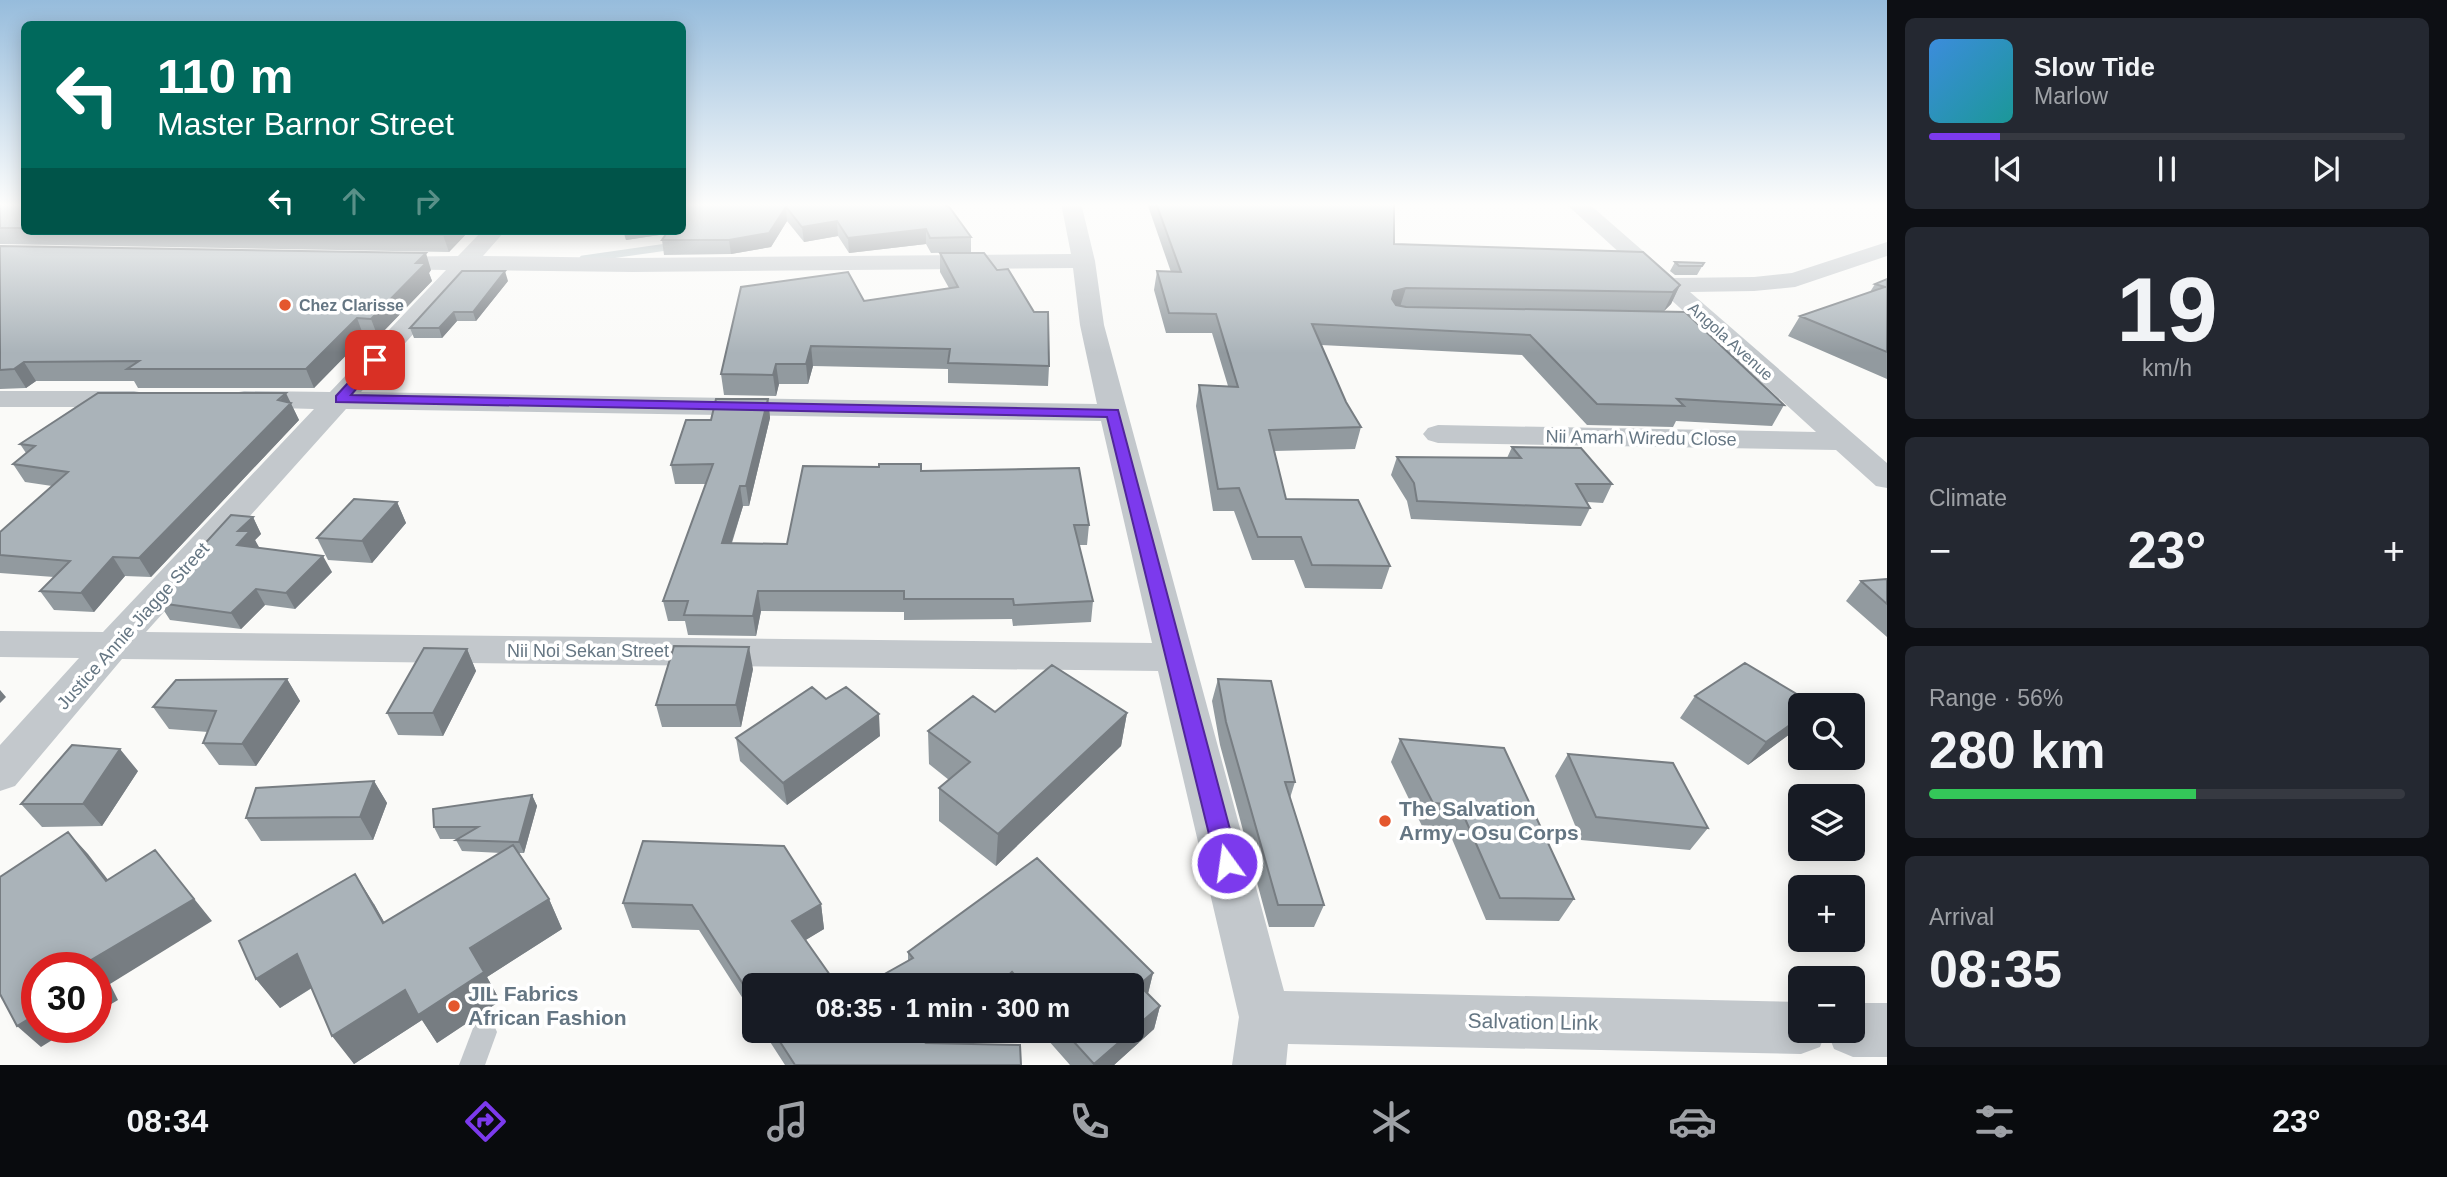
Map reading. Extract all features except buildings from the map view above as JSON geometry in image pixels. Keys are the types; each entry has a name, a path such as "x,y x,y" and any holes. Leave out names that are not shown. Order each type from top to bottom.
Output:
{"street":[{"path":"364,261 456,253"},
{"name":"Justice Annie Jiagge Street","path":"0,774 111,647 473,253"},
{"path":"494,253 633,265 1084,261"},
{"path":"1082,253 1092,325 1177,657 1262,1041"},
{"name":"Angola Avenue","path":"1631,253 1887,479"},
{"path":"1667,285 1754,284 1795,280 1876,253"},
{"path":"1670,322 1710,322"},
{"path":"0,399 155,399"},
{"path":"221,399 1113,413"},
{"name":"Nii Amarh Wiredu Close","path":"1438,434 1844,442"},
{"name":"Nii Noi Sekan Street","path":"0,644 1177,657"},
{"name":"Salvation Link","path":"1262,1041 1788,1028"},
{"path":"1865,1030 1887,1030"}],"lane":[{"path":"472,1065 484,1031"}],"waterway":[{"path":"583,259 627,253"}],"place":[{"name":"Chez Clarisse","path":"285,305"},
{"name":"The Salvation Army - Osu Corps","path":"1385,821"},
{"name":"JIL Fabrics African Fashion","path":"454,1006"}],"route":[{"path":"375,360 341,399 1113,413 1177,657 1227,863"}]}
